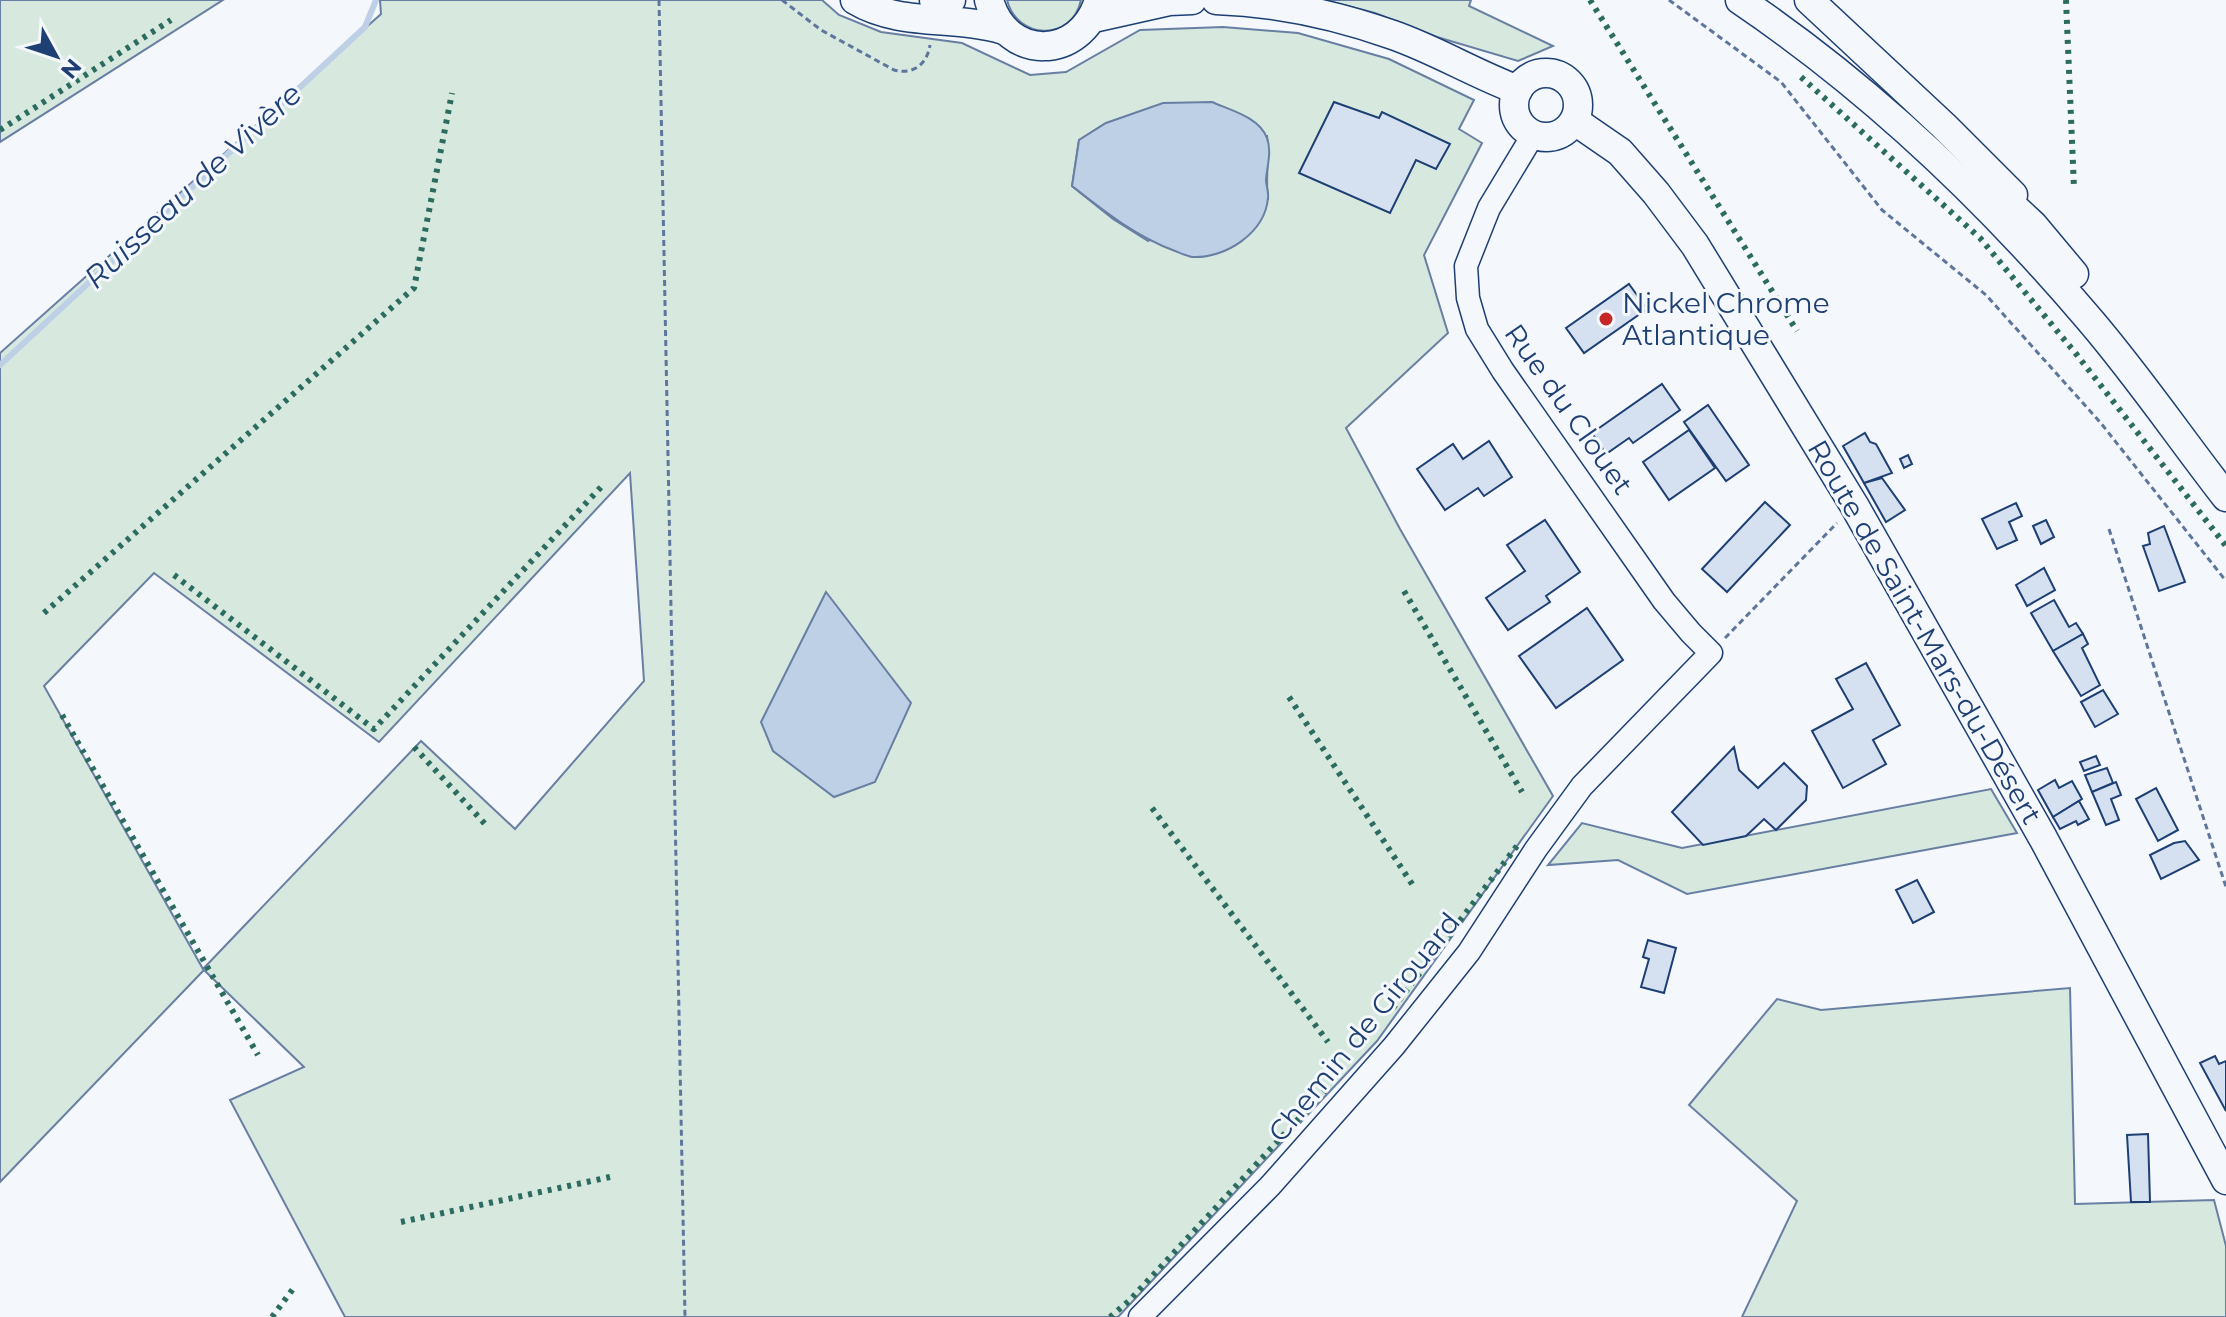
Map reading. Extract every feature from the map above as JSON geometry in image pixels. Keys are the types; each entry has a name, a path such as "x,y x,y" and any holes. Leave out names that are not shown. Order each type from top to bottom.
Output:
{"main road":[{"path":"855,0 871,10 906,17 982,23 1004,30"},
{"path":"934,0 951,0"},
{"path":"989,0 993,14 1004,30 1018,41 1034,46 1051,46 1068,41 1082,31 1096,9 1192,0"},
{"path":"1216,0 1251,1 1319,14 1393,35 1518,90"},
{"path":"1740,0 1840,75 1905,130 2017,238 2128,366 2226,497"},
{"path":"1773,0 1882,86 2033,225"},
{"path":"1809,0 2008,188 2033,225 2154,369 2226,476"},
{"path":"1543,73 1562,77 1570,83 1579,101 1575,121 1561,134 1552,137 1533,135 1518,120 1515,100 1518,90 1533,76 1543,73"},
{"name":"Route de Saint-Mars-du-Désert","path":"1575,121 1620,152 1695,245 1854,505 2218,1147 2226,1180"}],"street":[{"name":"Rue du Clouet","path":"1533,135 1489,208 1466,266 1468,298 1477,329 1664,601 1711,653"},
{"name":"Chemin de Girouard","path":"1140,1317 1270,1186 1394,1046 1469,952 1536,849 1582,786 1711,653"}],"path":[{"path":"659,0 685,1317"},
{"path":"782,0 821,30 894,70 906,72 916,69 925,61 930,45"},
{"path":"1669,0 1781,82 1882,210 1986,295 2100,422 2226,581"},
{"path":"1711,653 1854,505"},
{"path":"2109,529 2226,887"}],"shaded area":[{"path":"0,0 223,0 0,142"},
{"path":"380,0 822,0 839,15 881,32 962,43 1030,75 1066,72 1140,30 1223,27 1298,33 1389,59 1474,100 1459,129 1482,143 1424,255 1448,333 1346,428 1400,529 1553,796 1377,1041 1118,1317 345,1317 230,1100 304,1067 204,970 0,1182 0,353 381,14","holes":["1106,123 1267,136 1268,199 1148,241 1113,219 1072,186 1079,140","630,473 644,681 515,829 421,741 203,969 44,686 154,573 379,742"]},
{"path":"1007,0 1081,0 1076,14 1067,23 1044,31 1022,23"},
{"path":"1324,0 1471,0 1469,6 1553,46 1518,61 1437,37 1375,13"},
{"path":"1991,789 2017,833 1687,894 1618,860 1548,865 1582,823 1682,848"},
{"path":"2070,988 2075,1204 2214,1200 2226,1246 2226,1317 1742,1317 1797,1201 1689,1105 1777,999 1821,1010"}],"water":[{"path":"1212,102 1258,125 1267,138 1269,148 1265,211 1251,233 1230,248 1205,256 1181,254 1134,231 1072,186 1079,140 1106,123 1163,103"},
{"path":"826,592 911,703 875,782 834,797 773,751 761,722"}],"building":[{"path":"1334,102 1379,118 1382,112 1450,144 1436,169 1416,160 1390,213 1299,173"},
{"name":"Nickel Chrome Atlantique","path":"1629,284 1647,309 1584,353 1566,328"},
{"path":"1662,384 1680,410 1633,443 1629,438 1606,454 1592,433"},
{"path":"1708,405 1749,465 1726,481 1684,422"},
{"path":"1689,430 1715,468 1669,500 1643,462"},
{"path":"1865,433 1870,442 1876,444 1892,473 1864,483 1843,446"},
{"path":"1489,441 1512,477 1484,496 1478,488 1445,510 1417,469 1453,444 1463,459"},
{"path":"1908,455 1912,464 1904,468 1900,459"},
{"path":"1882,478 1905,510 1886,522 1864,483"},
{"path":"1765,502 1790,525 1727,592 1702,569"},
{"path":"2016,503 2022,516 2009,522 2017,540 1997,549 1982,519"},
{"path":"1545,520 1580,572 1546,596 1550,602 1508,630 1486,598 1525,571 1507,545"},
{"path":"2046,520 2054,537 2041,544 2033,526"},
{"path":"2164,526 2185,582 2159,591 2143,546 2150,544 2148,533"},
{"path":"2044,568 2055,590 2027,606 2016,585"},
{"path":"2054,600 2069,627 2076,623 2083,634 2053,651 2031,613"},
{"path":"1587,608 1623,660 1556,708 1519,656"},
{"path":"2083,634 2088,644 2082,648 2100,685 2081,696 2053,651"},
{"path":"1866,663 1900,725 1873,740 1886,764 1843,788 1812,731 1853,709 1836,679"},
{"path":"2103,690 2118,714 2095,727 2081,702"},
{"path":"1734,747 1739,770 1758,788 1784,763 1807,786 1806,800 1776,830 1764,819 1746,836 1703,845 1672,812"},
{"path":"2096,756 2100,765 2084,771 2080,762"},
{"path":"2107,768 2113,783 2092,792 2085,775"},
{"path":"2055,780 2059,788 2072,781 2082,799 2053,817 2038,790"},
{"path":"2116,782 2121,795 2111,799 2119,820 2106,825 2092,792"},
{"path":"2156,788 2178,830 2158,841 2136,799"},
{"path":"2079,801 2089,819 2060,829 2053,817"},
{"path":"2185,841 2199,860 2161,879 2150,855"},
{"path":"1917,880 1934,912 1913,923 1896,890"},
{"path":"1648,940 1676,948 1664,993 1641,987 1649,959 1643,957"},
{"path":"2215,1056 2219,1064 2226,1061 2226,1111 2200,1063"},
{"path":"2148,1134 2150,1202 2131,1202 2127,1135"}],"waterway":[{"name":"Ruisseau de Vivère","path":"0,365 365,27 376,0"}],"hedge":[{"path":"1590,0 1797,331"},
{"path":"2066,0 2074,188"},
{"path":"0,130 171,20"},
{"path":"1801,77 1980,238 2077,355 2226,546"},
{"path":"44,613 414,288 452,93"},
{"path":"174,575 374,729 602,486"},
{"path":"1404,591 1522,792"},
{"path":"1289,697 1414,887"},
{"path":"62,715 258,1055"},
{"path":"414,747 486,825"},
{"path":"1152,808 1328,1042"},
{"path":"1393,1008 1520,842"},
{"path":"1110,1317 1129,1301 1330,1085"},
{"path":"401,1222 610,1177"},
{"path":"272,1317 293,1289"}],"place":[{"name":"Nickel Chrome Atlantique","path":"1606,319"}]}
